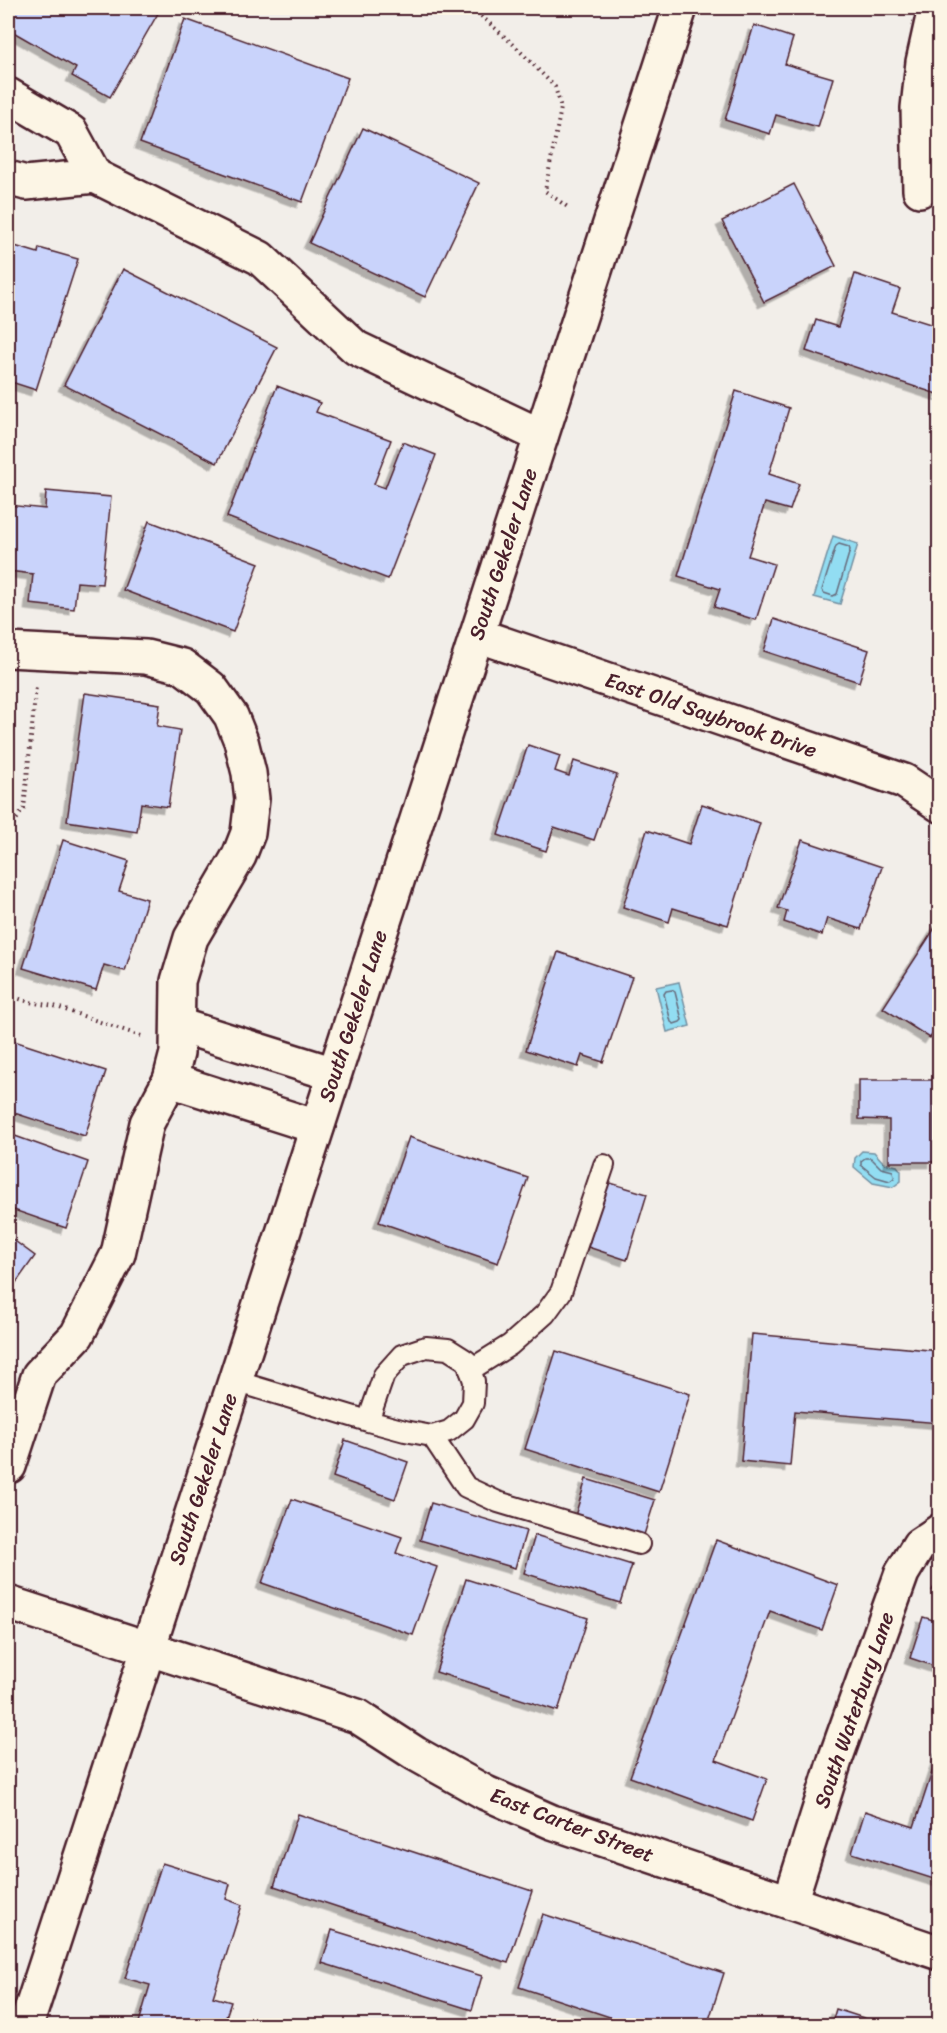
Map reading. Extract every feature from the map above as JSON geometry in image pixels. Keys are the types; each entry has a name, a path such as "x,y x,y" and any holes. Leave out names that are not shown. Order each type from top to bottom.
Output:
{"street":[{"name":"South Gekeler Lane","path":"26,2025 680,8"},
{"path":"920,190 918,108 923,62 935,8"},
{"path":"8,95 70,132 95,176"},
{"path":"8,178 26,183 95,176 260,258 356,348 541,436"},
{"name":"East Old Saybrook Drive","path":"477,635 904,781 939,805"},
{"path":"8,650 146,657 182,666 211,688 231,716 242,741 252,799 248,832 238,856 191,938 178,981 177,1053 170,1080 147,1123 118,1254 77,1335 39,1375 9,1466"},
{"path":"178,1025 334,1074"},
{"path":"170,1080 317,1127"},
{"name":"South Waterbury Lane","path":"790,1902 836,1757 902,1573 919,1545 939,1531"},
{"name":"East Carter Street","path":"8,1603 357,1716 416,1754 476,1787 552,1822 939,1953"}],"lane":[{"path":"470,1370 510,1345 545,1314 561,1292 604,1165"},
{"path":"235,1381 368,1421 432,1436 449,1431 464,1419 473,1402 474,1382 467,1361 448,1349 426,1347 402,1355 384,1375 368,1421"},
{"path":"432,1436 466,1487 498,1502 639,1544"}],"path":[{"path":"346,8 362,8"},
{"path":"472,8 555,87 561,108 545,191 569,208"},
{"path":"8,827 24,809 37,681"},
{"path":"8,995 29,1002 54,1005 148,1038"}],"water":[{"path":"833,536 858,544 840,604 814,597"},
{"path":"679,982 690,1026 667,1032 656,987"},
{"path":"862,1151 874,1152 884,1163 897,1166 901,1171 901,1181 893,1187 873,1183 854,1167 855,1158"}],"building":[{"path":"8,8 161,8 110,97 72,76 76,68 8,29"},
{"path":"185,19 348,78 302,202 140,143"},
{"path":"754,25 793,38 785,64 833,78 818,127 776,115 770,134 725,120"},
{"path":"363,128 479,183 425,297 309,243"},
{"path":"794,184 836,266 764,302 722,221"},
{"path":"8,244 38,253 39,248 78,259 36,390 8,381"},
{"path":"123,269 277,347 217,463 64,385"},
{"path":"855,274 900,289 892,312 940,327 940,395 806,351 816,320 838,327"},
{"path":"277,386 320,403 316,412 391,440 374,484 385,488 403,442 436,455 388,579 227,517"},
{"path":"736,391 789,408 769,474 799,484 790,510 765,503 748,556 774,564 756,620 714,607 720,589 678,576"},
{"path":"46,491 111,497 102,584 77,582 74,609 30,604 33,574 8,571 8,505 45,509"},
{"path":"149,521 259,563 233,632 123,590"},
{"path":"774,619 869,650 859,682 764,651"},
{"path":"85,693 160,704 157,726 180,730 168,807 141,803 137,832 67,821"},
{"path":"528,745 560,756 555,771 569,776 574,761 617,775 594,840 554,827 546,851 498,835"},
{"path":"702,804 760,823 728,925 673,908 669,922 623,907 647,830 689,844"},
{"path":"63,840 129,861 119,891 147,899 125,971 104,965 96,990 23,968"},
{"path":"802,840 882,867 861,929 827,918 822,935 784,922 787,911 778,908"},
{"path":"940,920 940,1023 930,1038 883,1008"},
{"path":"558,952 632,977 603,1062 582,1055 578,1067 526,1050"},
{"path":"8,1039 106,1071 85,1136 8,1111"},
{"path":"859,1080 934,1080 934,1162 889,1162 889,1120 859,1119"},
{"path":"15,1136 88,1162 66,1228 8,1208 8,1154"},
{"path":"409,1137 528,1178 498,1263 379,1222"},
{"path":"607,1182 647,1194 627,1260 588,1247"},
{"path":"8,1236 35,1256 8,1294"},
{"path":"752,1334 940,1351 940,1423 795,1411 790,1466 741,1461"},
{"path":"556,1351 690,1394 659,1492 525,1449"},
{"path":"345,1440 408,1462 395,1499 333,1477"},
{"path":"586,1479 655,1500 643,1538 575,1516"},
{"path":"292,1499 402,1537 396,1553 437,1567 413,1635 262,1583"},
{"path":"431,1503 526,1531 515,1568 420,1540"},
{"path":"535,1535 632,1565 620,1603 524,1573"},
{"path":"716,1540 838,1585 822,1630 770,1611 716,1760 767,1779 752,1821 630,1777"},
{"path":"466,1579 588,1618 558,1711 436,1672"},
{"path":"923,1617 940,1622 940,1668 910,1658"},
{"path":"940,1748 940,1881 852,1853 865,1811 914,1827"},
{"path":"298,1814 532,1891 508,1963 274,1886"},
{"path":"162,1863 230,1884 226,1899 242,1905 213,1997 231,2002 223,2026 138,2026 150,1985 125,1978"},
{"path":"543,1914 724,1973 707,2026 637,2026 519,1987"},
{"path":"332,1930 482,1976 472,2010 322,1963"},
{"path":"836,2009 870,2020 868,2026 831,2026"}]}
